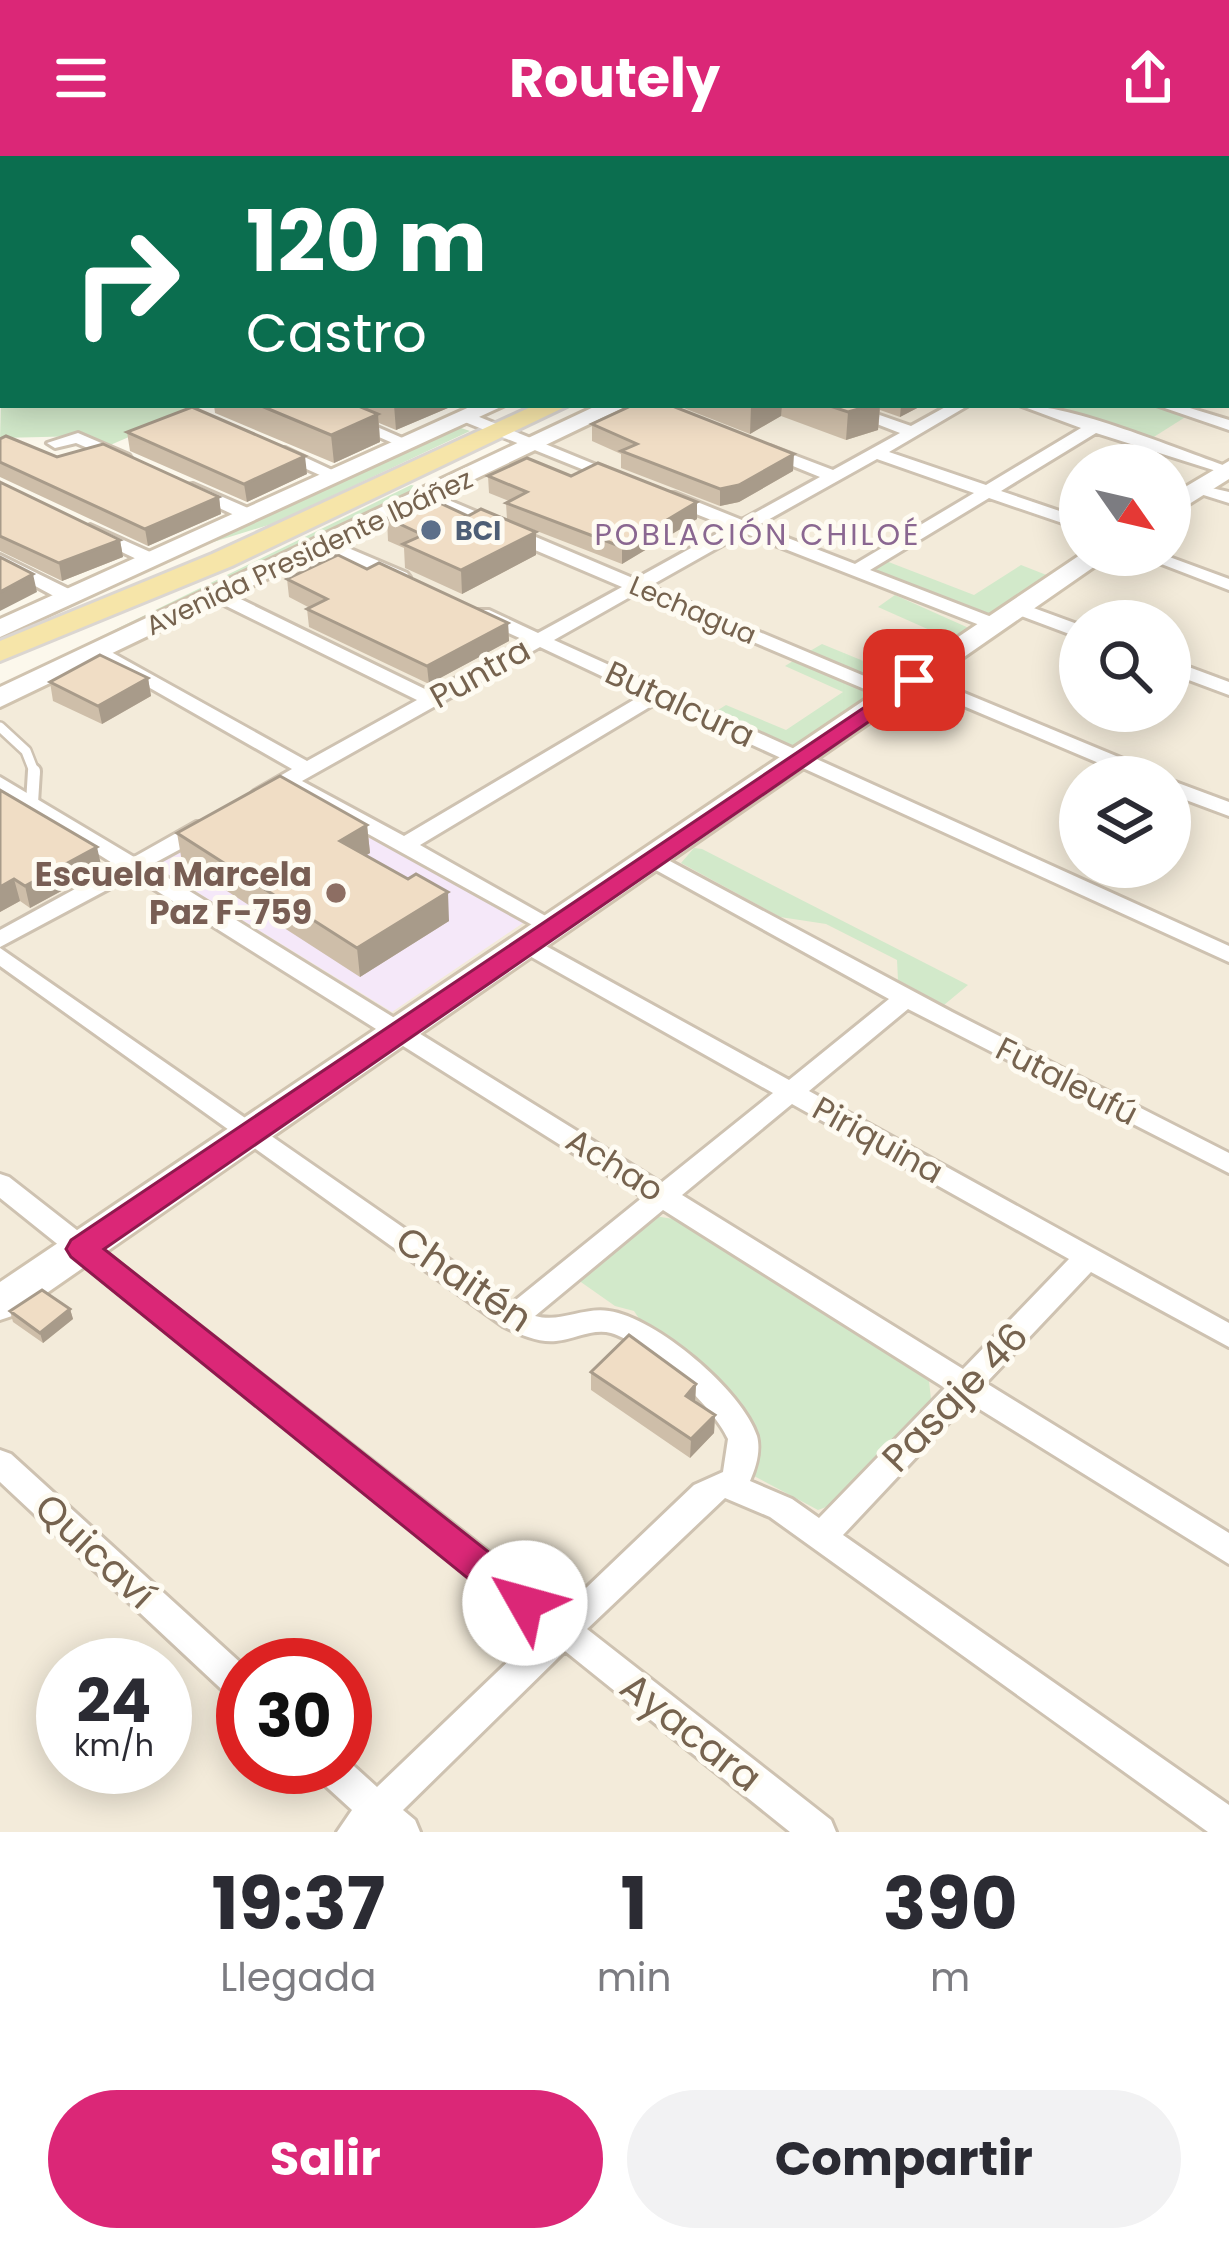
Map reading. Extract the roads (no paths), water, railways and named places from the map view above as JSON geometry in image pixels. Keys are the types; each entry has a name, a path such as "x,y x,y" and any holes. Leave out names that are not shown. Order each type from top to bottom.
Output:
{"main road":[{"name":"Avenida Presidente Ibáñez","path":"0,652 302,523 478,414 530,408"},
{"path":"153,560 302,523"},
{"name":"Avenida Presidente Ibáñez","path":"0,677 139,609 222,560"}],"street":[{"path":"320,408 408,444"},
{"name":"Avenida Presidente Ibáñez","path":"0,698 611,408"},
{"path":"845,408 914,432"},
{"name":"Puntra","path":"250,801 956,408"},
{"path":"1036,408 1227,469"},
{"path":"1174,408 1229,425"},
{"path":"478,414 536,445 633,483"},
{"name":"Avenida Presidente Ibáñez","path":"0,629 478,414"},
{"path":"855,571 1095,428"},
{"path":"55,443 84,440 137,464"},
{"path":"753,445 834,476"},
{"path":"268,446 338,476"},
{"path":"876,453 1059,517"},
{"path":"1191,494 1227,469"},
{"path":"178,483 251,516"},
{"path":"1200,488 1229,498"},
{"path":"655,492 855,571 1007,617 1059,628"},
{"name":"Lechagua","path":"426,497 636,586 1093,756"},
{"path":"62,516 153,560"},
{"path":"327,544 421,586"},
{"path":"0,560 70,597"},
{"path":"1191,571 1229,585"},
{"path":"0,1304 1067,576"},
{"path":"218,596 432,700"},
{"name":"Butalcura","path":"460,604 1229,955"},
{"name":"Piriquina","path":"97,652 791,1091 1229,1336"},
{"path":"1191,674 1229,689"},
{"path":"406,844 657,694"},
{"name":"Achao","path":"0,783 403,1029 1229,1550"},
{"path":"1191,794 1229,810"},
{"path":"0,940 230,812"},
{"name":"Futaleufú","path":"653,859 1229,1164"},
{"name":"Chaitén","path":"0,955 513,1318 548,1334 601,1322 630,1328 728,1407 743,1440 733,1485"},
{"path":"513,1318 907,997"},
{"name":"Ayacara","path":"0,1184 818,1832"},
{"name":"Pasaje 46","path":"822,1536 1088,1257"},
{"name":"Quicaví","path":"0,1463 216,1662"},
{"path":"352,1794 378,1825 562,1632 705,1494 733,1485 781,1508 822,1536 1229,1826"}],"lane":[{"path":"0,727 21,741 34,764 32,803"}],"place":[{"name":"BCI","path":"431,530"},
{"name":"Escuela Marcela Paz F-759","path":"336,893"}],"district":[{"name":"POBLACIÓN CHILOÉ","path":"758,534"}]}
